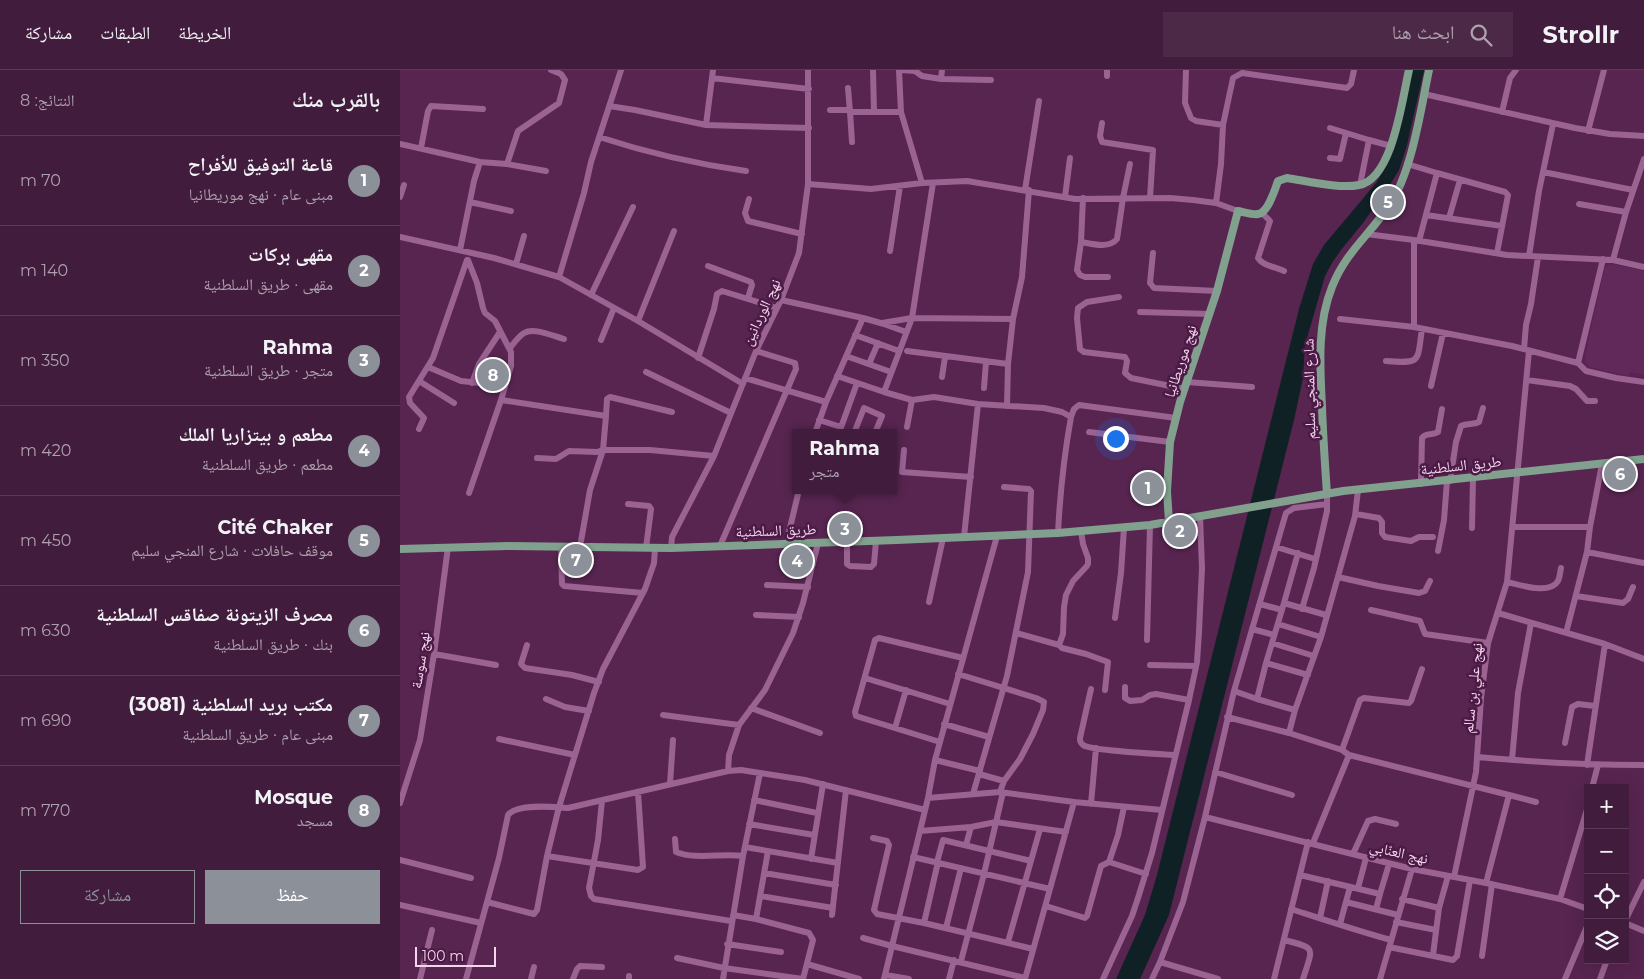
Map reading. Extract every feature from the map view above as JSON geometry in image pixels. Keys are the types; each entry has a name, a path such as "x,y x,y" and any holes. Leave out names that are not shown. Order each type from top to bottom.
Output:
{"main road":[{"path":"1238,211 1262,213 1278,181 1282,179 1287,178 1349,186 1368,183 1379,172 1391,146 1409,70"},
{"name":"شارع المنجي سليم","path":"1326,494 1320,366 1325,311 1331,288 1342,265 1348,255 1378,222 1392,202 1401,182 1429,70"},
{"name":"نهج موريطانيا","path":"1170,522 1167,491 1170,442 1186,385 1217,291 1238,211"},
{"name":"طريق السلطنية","path":"400,549 448,547 671,548 1058,533 1150,525 1326,494 1644,459"}],"street":[{"path":"507,164 518,131 551,109 560,100 565,80 561,74 551,70"},
{"path":"559,277 599,137 621,70"},
{"path":"706,125 713,70"},
{"name":"نهج الوردانين","path":"671,548 672,537 714,456 756,351 777,308 799,253 808,184 808,70"},
{"path":"873,70 874,112"},
{"path":"922,183 901,112 901,70 915,71 922,76 941,79 991,80"},
{"path":"941,79 942,70"},
{"path":"1186,70 1185,103 1190,118 1196,121 1223,125"},
{"path":"1216,203 1223,125 1233,78 1242,73 1346,88 1351,84 1354,70"},
{"path":"1502,112 1510,78 1516,70"},
{"path":"1588,131 1604,70"},
{"path":"712,78 809,89"},
{"path":"848,88 852,142"},
{"path":"1424,94 1588,131 1644,136"},
{"path":"1007,406 1008,364 1013,319 1022,277 1027,190 1039,101"},
{"path":"421,148 428,111 431,106 482,109"},
{"path":"610,106 706,125 809,128"},
{"path":"830,110 901,112"},
{"path":"1102,123 1100,136 1102,142 1153,150 1150,198"},
{"path":"1529,256 1553,124"},
{"path":"1330,128 1391,146"},
{"path":"1330,158 1340,159 1346,133"},
{"path":"599,137 636,149 746,172"},
{"path":"1360,185 1369,140"},
{"path":"400,144 480,162 546,170"},
{"path":"1066,197 1070,158"},
{"path":"460,250 480,162"},
{"path":"1613,260 1626,212 1643,163"},
{"path":"1081,242 1107,245 1115,242 1118,235 1130,164"},
{"path":"1407,164 1505,192 1508,195 1497,253"},
{"path":"1543,172 1633,190"},
{"path":"1414,327 1417,241 1437,173"},
{"path":"1449,218 1460,180"},
{"path":"808,184 862,189 967,181 1066,197 1170,198 1216,203 1238,211"},
{"path":"884,392 912,318 933,183"},
{"path":"400,197 404,184"},
{"path":"890,251 900,186"},
{"path":"1083,198 1081,242 1077,270 1080,275 1085,277 1108,277"},
{"path":"749,199 745,213 748,221 753,224 802,234"},
{"path":"470,202 511,211"},
{"path":"1579,204 1626,212"},
{"path":"592,295 633,207"},
{"path":"1262,213 1270,222 1258,258 1259,261 1284,271"},
{"path":"1426,215 1502,226"},
{"path":"638,321 674,231"},
{"path":"1366,234 1507,255 1603,259 1644,267"},
{"path":"516,264 524,236"},
{"path":"400,237 516,264 559,277 638,321 698,358 744,381 786,390 826,402"},
{"path":"419,429 424,418 408,399 428,367 447,321 470,253"},
{"path":"1153,253 1150,283 1154,288 1217,291"},
{"name":"نهج علي بن سالم","path":"1433,955 1439,908 1451,877 1473,787 1488,643 1507,582 1527,380 1526,325 1538,257"},
{"path":"1578,363 1603,259"},
{"path":"468,260 477,284 482,308 495,321 512,355 511,366 501,400 469,494"},
{"path":"708,266 751,282 752,285 748,298"},
{"path":"698,358 717,294 722,291 777,308"},
{"path":"1119,297 1086,302 1078,308 1080,349 1084,352 1125,358 1127,361 1125,373 1131,378 1186,385 1252,387"},
{"path":"780,300 882,323 906,332"},
{"path":"601,340 614,308"},
{"path":"1140,312 1210,314"},
{"path":"816,429 862,318"},
{"path":"882,323 912,318 1013,319"},
{"path":"1340,319 1414,327 1527,350 1578,363 1586,370 1616,378 1644,382"},
{"path":"1386,361 1408,363 1415,360 1422,329"},
{"path":"472,383 479,364 500,332"},
{"path":"510,348 521,335 528,332 564,339"},
{"path":"1431,386 1443,333"},
{"path":"855,335 899,351"},
{"path":"869,364 878,343"},
{"path":"720,546 796,369 795,363 756,351"},
{"path":"907,351 1008,364"},
{"path":"846,356 891,372"},
{"path":"942,377 945,357"},
{"path":"984,388 986,362"},
{"path":"428,367 461,381 480,383 504,389"},
{"path":"646,372 731,413"},
{"path":"837,376 912,400 934,397 978,404 1044,408 1062,412 1071,417"},
{"path":"1527,380 1570,386 1576,389 1587,401 1595,401"},
{"path":"419,381 454,404"},
{"path":"840,429 857,383"},
{"path":"580,547 590,490 603,450 607,399 610,397 672,412"},
{"path":"501,400 606,416"},
{"path":"907,426 912,400"},
{"path":"964,538 978,404"},
{"path":"1058,533 1064,457 1074,409 1079,405 1176,418"},
{"path":"856,429 864,408 882,416 877,429"},
{"path":"1438,551 1444,520 1448,481 1456,442 1461,426 1467,423 1476,424 1480,422 1482,408"},
{"path":"1421,484 1422,438 1426,434 1438,432 1442,409"},
{"path":"819,420 838,429"},
{"path":"1090,432 1170,442"},
{"path":"537,458 556,459 570,451 597,452 603,450 650,450 714,456"},
{"path":"904,450 902,472 971,477"},
{"path":"1566,633 1588,552 1590,526 1602,464"},
{"path":"1472,528 1473,478"},
{"path":"973,794 1004,687 1028,572 1031,492 1030,489 1004,487"},
{"path":"1289,733 1295,710 1321,637 1356,514 1358,490"},
{"path":"788,544 799,494"},
{"path":"1302,608 1314,568 1327,511 1326,494"},
{"path":"628,504 649,506 651,509 646,548"},
{"path":"1152,979 1183,902 1234,691 1286,513 1290,510 1327,504"},
{"path":"1356,514 1379,518 1382,522 1382,534 1385,537 1411,541 1419,537 1433,537"},
{"path":"1102,979 1132,916 1146,874 1190,700 1196,666 1202,568 1200,516"},
{"path":"1147,640 1150,525"},
{"path":"1513,527 1590,526"},
{"path":"1115,618 1124,528"},
{"path":"1059,644 1063,634 1066,595 1073,580 1088,564 1081,531"},
{"path":"909,979 885,977 944,724 998,536"},
{"path":"929,602 943,538"},
{"path":"847,542 847,564 850,566 871,567 874,564 876,541"},
{"path":"728,771 728,761 739,725 770,680 789,643 808,587 818,543"},
{"name":"نهج سوسة","path":"400,803 420,740 434,654 448,547"},
{"path":"561,547 562,584 564,586 643,593"},
{"path":"1276,547 1315,558"},
{"path":"487,902 534,914 537,910 547,856 559,807 598,682 643,593 654,562 655,548"},
{"path":"1588,552 1644,563"},
{"path":"1257,700 1298,553"},
{"path":"787,555 800,556 808,564 813,564"},
{"path":"1507,582 1542,589 1555,584 1559,580 1561,568"},
{"path":"1338,577 1419,593 1425,591 1430,581"},
{"path":"766,585 808,587"},
{"path":"1576,596 1623,603 1628,599 1633,587"},
{"path":"1260,604 1302,608 1326,615"},
{"path":"1371,610 1420,621 1425,634 1488,643"},
{"path":"1498,613 1605,644 1644,659"},
{"path":"756,615 799,617"},
{"path":"1512,760 1518,693 1531,623"},
{"path":"1278,624 1321,637"},
{"path":"1252,629 1274,635"},
{"path":"1016,633 1059,644 1062,648 1108,662 1105,690"},
{"path":"940,742 856,716 855,712 874,640 879,638 963,658"},
{"path":"1272,643 1314,656"},
{"path":"1587,765 1605,644"},
{"path":"527,645 521,664 525,668 572,675 598,682"},
{"path":"434,654 496,665"},
{"path":"1266,663 1308,675"},
{"path":"1150,665 1196,666"},
{"path":"1342,750 1360,700 1364,698 1409,703 1422,669"},
{"path":"949,979 968,934 984,874 1004,781 1020,759 1033,734 1044,705 1042,700 958,674"},
{"path":"865,678 950,704"},
{"path":"1125,687 1125,698 1130,701 1144,700 1150,695 1156,694 1190,700"},
{"path":"1091,689 1080,741 1083,745 1096,748 1175,755"},
{"path":"895,728 906,690"},
{"path":"1234,691 1257,700 1295,710"},
{"path":"546,699 565,706 589,711"},
{"path":"1565,744 1572,707 1578,704 1595,706"},
{"path":"751,708 820,733"},
{"path":"664,715 739,725"},
{"path":"1228,717 1289,733 1350,754 1536,802"},
{"path":"944,724 989,737"},
{"path":"499,740 575,755"},
{"path":"670,784 669,774 673,740"},
{"path":"1090,804 1096,748"},
{"path":"1274,979 1300,875 1311,843 1350,754"},
{"path":"1477,757 1587,765 1644,765"},
{"path":"935,760 1004,781"},
{"path":"1593,784 1598,765"},
{"path":"466,979 508,815 512,810 518,808 568,808 728,771 741,770 823,784 925,810"},
{"path":"1215,772 1292,795"},
{"path":"723,979 743,856 760,773"},
{"path":"811,858 823,784"},
{"path":"760,896 832,911 846,790"},
{"path":"547,856 638,870 643,867 638,792"},
{"path":"928,798 1001,792 1090,804 1162,810"},
{"path":"1482,956 1489,884 1509,795"},
{"path":"754,800 817,812"},
{"path":"602,801 589,888 594,899 756,920 809,933 813,940 803,979 724,968 677,958"},
{"path":"863,938 1025,978 1074,802"},
{"path":"1109,862 1118,835 1124,807"},
{"name":"نهج العنّابي","path":"1205,817 1389,864 1560,899 1584,907"},
{"path":"1353,854 1368,821 1375,818 1396,824"},
{"path":"1560,899 1584,819"},
{"path":"920,831 971,827 996,822 1066,832"},
{"path":"749,824 814,835"},
{"path":"966,845 971,827"},
{"path":"1008,942 1040,829"},
{"path":"924,923 943,840 942,830"},
{"path":"873,838 887,841 890,845 874,911 877,914 899,917 1034,949"},
{"path":"675,839 676,852 682,854 730,854 743,856"},
{"path":"943,840 1031,861"},
{"path":"745,847 838,863"},
{"path":"756,920 768,851"},
{"path":"914,857 1050,889"},
{"path":"1358,888 1366,858"},
{"path":"400,860 471,878"},
{"path":"1046,906 1085,918 1100,866 1109,862 1146,874"},
{"path":"1376,909 1389,864"},
{"path":"946,928 961,868"},
{"path":"1380,979 1412,869"},
{"path":"764,873 836,885"},
{"path":"1300,875 1380,894"},
{"path":"1389,947 1454,960 1457,956 1470,880"},
{"path":"1320,918 1328,881"},
{"path":"1626,919 1644,882"},
{"path":"1340,924 1350,887"},
{"path":"1402,899 1439,908"},
{"path":"1346,902 1376,909 1397,918 1436,930"},
{"path":"400,905 481,923"},
{"path":"1291,910 1391,940"},
{"path":"1629,924 1644,930"},
{"path":"420,979 432,930"},
{"path":"1565,979 1584,934"},
{"path":"1284,940 1310,949 1303,979"},
{"path":"728,944 782,952"},
{"path":"1160,962 1218,979"},
{"path":"807,964 844,977 859,979"},
{"path":"1600,979 1606,964"},
{"path":"573,979 576,969 580,966 602,967"},
{"path":"531,979 534,967"}],"shaded area":[{"path":"1413,70 1424,70 1407,145 1399,170 1363,223 1341,250 1325,276 1305,345 1303,378 1294,420 1169,915 1140,979 1116,979 1145,915 1157,875 1299,309 1313,264 1324,245 1376,183 1388,163 1397,136"},
{"path":"1612,264 1644,271 1644,375 1630,372 1628,376 1590,367 1585,360 1605,267"}],"place":[{"name":"Cité Chaker","path":"1388,202"},
{"name":"Mosque","path":"493,375"},
{"name":"مصرف الزيتونة صفاقس السلطنية","path":"1620,474"},
{"name":"قاعة التوفيق للأفراح","path":"1148,488"},
{"name":"Rahma","path":"845,529"},
{"name":"مقهى بركات","path":"1180,531"},
{"name":"مكتب بريد السلطنية (3081)","path":"576,560"},
{"name":"مطعم و بيتزاريا الملك","path":"797,561"}]}
